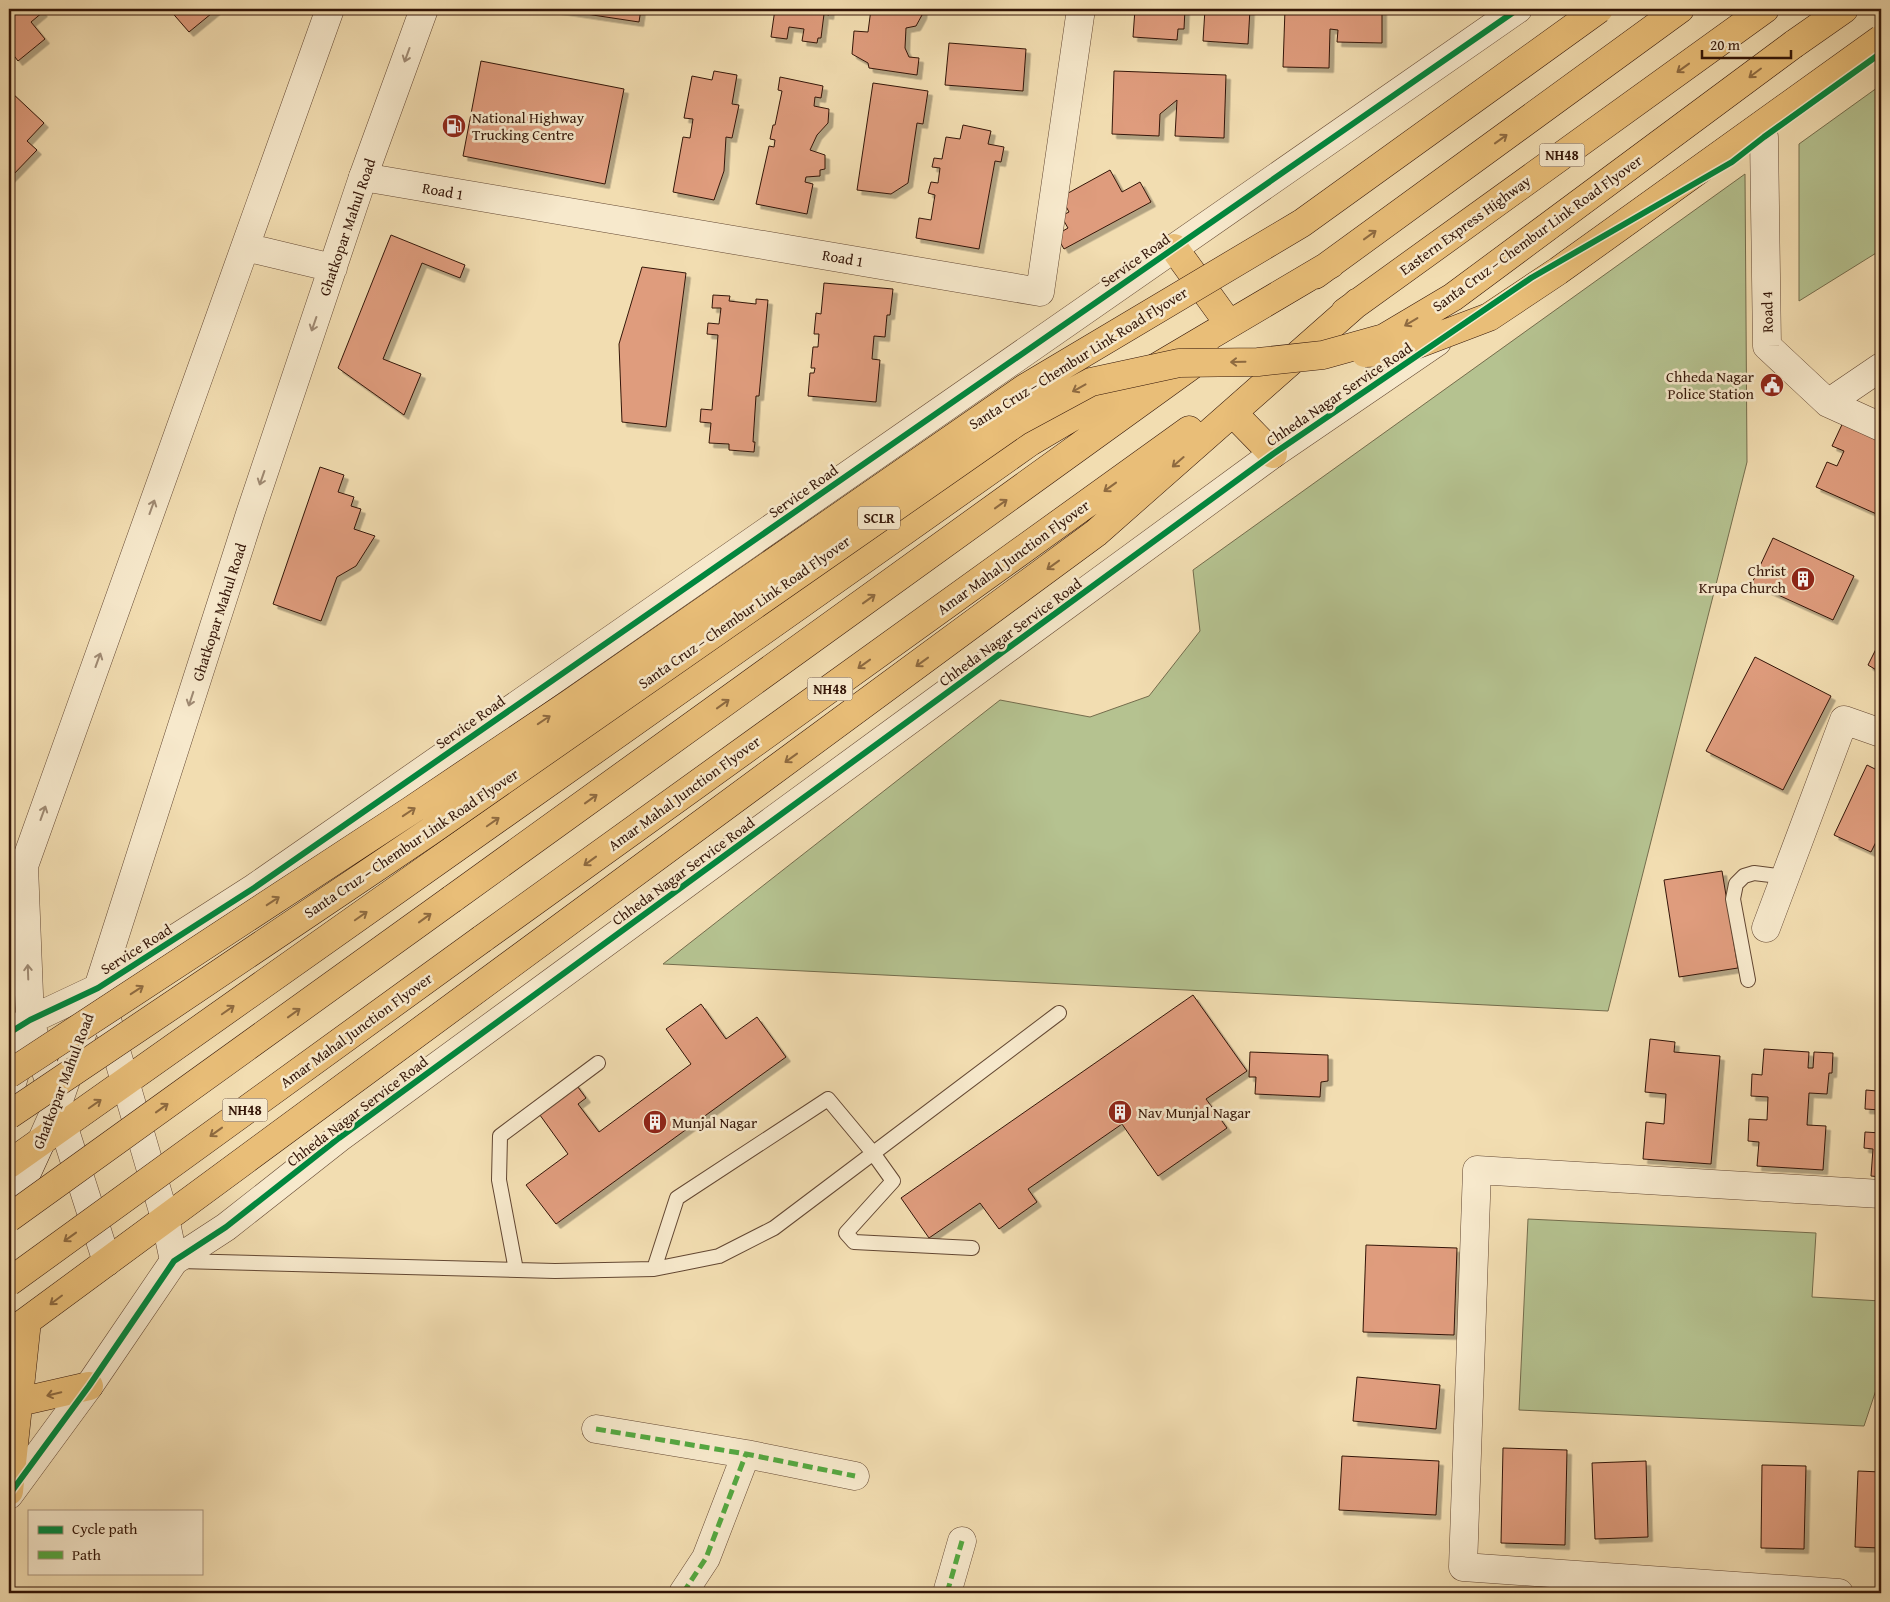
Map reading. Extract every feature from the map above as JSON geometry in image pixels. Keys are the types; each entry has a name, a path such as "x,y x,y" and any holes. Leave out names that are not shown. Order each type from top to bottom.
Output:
{"highway":[{"name":"Santa Cruz – Chembur Link Road Flyover","path":"9,1074 410,811 569,704 1025,388 1302,223 1599,9"},
{"path":"9,1218 1138,406 1680,9"},
{"name":"Eastern Express Highway","path":"1358,302 1766,9"},
{"name":"Santa Cruz – Chembur Link Road Flyover","path":"9,1115 429,832 1017,422 1091,382 1179,363 1258,362 1323,355 1384,338 1452,297 1844,9"},
{"path":"1323,355 1397,352 1489,318 1881,39"},
{"path":"1174,248 1229,324"},
{"path":"9,1164 41,1142 60,1116 125,1083 1030,442 1331,264"},
{"path":"9,1493 19,1402 18,1328 1096,533 1358,302"},
{"name":"Amar Mahal Junction Flyover","path":"9,1282 482,938 1178,438 1358,302"},
{"path":"1233,413 1273,454"},
{"path":"19,1402 89,1386"}],"street":[{"path":"9,1094 19,1027 24,866 330,9"},
{"name":"Ghatkopar Mahul Road","path":"60,1116 98,988 250,514 363,177 424,9"},
{"name":"Road 1","path":"363,177 1040,292 1081,9"},
{"name":"Service Road","path":"19,1027 98,988 162,949 262,882 1518,9"},
{"name":"Chheda Nagar Service Road","path":"174,1261 226,1227 339,1138 1273,454 1531,278 1732,162 1881,53"},
{"name":"Road 4","path":"1764,137 1767,346 1828,403 1881,427"},
{"path":"245,247 333,268"},
{"path":"1828,403 1881,367"},
{"path":"1766,928 1844,720 1881,733"},
{"path":"9,1493 89,1386 174,1261 165,1218 98,988"},
{"path":"19,1027 60,1116 107,1262"},
{"name":"Ghatkopar Mahul Road","path":"9,1212 41,1142"},
{"path":"1839,1593 1463,1567 1477,1170 1881,1194"},
{"path":"596,1429 746,1454 855,1476"},
{"path":"683,1593 706,1558 746,1454"},
{"path":"947,1593 962,1541"}],"lane":[{"path":"1748,980 1733,899 1736,884 1744,876 1754,873 1786,877"},
{"path":"174,1261 516,1270 654,1269 719,1256 774,1228 1059,1013"},
{"path":"516,1270 499,1180 500,1136 598,1063"},
{"path":"654,1269 676,1198 828,1099 873,1153 893,1181 846,1233 854,1242 972,1248"}],"green space":[{"path":"1881,85 1881,250 1799,301 1799,144"},
{"path":"1745,174 1747,462 1608,1011 663,964 1000,700 1090,717 1149,696 1200,631 1193,570"},
{"path":"1528,1219 1816,1233 1812,1297 1881,1301 1881,1375 1864,1426 1519,1410"}],"building":[{"path":"9,9 40,9 43,12 31,22 45,39 18,61 9,49"},
{"path":"169,9 217,9 189,32"},
{"path":"553,9 641,9 639,22"},
{"path":"775,9 830,9 829,15 824,14 821,38 818,38 817,43 802,41 804,29 789,27 787,39 771,37"},
{"path":"871,9 923,9 916,26 906,28 905,48 909,57 919,58 917,75 869,68 868,63 852,54 854,31 868,32"},
{"path":"1135,9 1185,9 1184,29 1178,29 1177,40 1133,37"},
{"path":"1205,9 1250,9 1248,44 1203,41"},
{"path":"1285,9 1382,9 1382,43 1337,42 1338,30 1330,29 1329,68 1283,67"},
{"path":"949,43 1026,49 1023,91 945,85"},
{"path":"481,61 624,89 605,184 463,156"},
{"path":"714,71 737,75 732,104 739,105 732,138 726,137 724,171 714,200 673,192 683,137 690,138 693,119 684,118 692,76 712,80"},
{"path":"1114,71 1226,75 1224,138 1175,136 1177,100 1160,114 1159,136 1112,134"},
{"path":"780,77 823,86 821,98 815,97 814,106 829,109 828,123 817,135 810,150 825,155 825,169 820,170 820,176 806,177 805,182 813,184 807,214 756,204 769,146 774,147 775,140 770,139 782,91 778,90"},
{"path":"873,83 928,91 923,124 917,123 908,183 891,194 857,190"},
{"path":"11,92 44,123 27,141 37,150 10,178 9,93"},
{"path":"963,125 991,131 988,144 1004,147 1001,162 995,161 979,249 916,238 919,218 931,220 935,195 928,193 931,182 938,183 940,168 932,167 934,158 942,159 946,137 960,139"},
{"path":"1110,170 1122,192 1140,182 1151,202 1064,249 1056,235 1068,228 1061,216 1069,212 1061,197"},
{"path":"391,235 465,265 460,278 422,263 383,359 421,374 404,415 338,368"},
{"path":"642,267 686,273 666,427 622,422 619,344"},
{"path":"824,283 893,289 890,315 887,315 885,337 874,336 872,359 880,360 876,402 808,396 810,373 814,373 815,368 811,368 813,347 818,347 819,334 814,334 816,313 821,314"},
{"path":"713,295 730,296 729,301 756,304 756,299 768,300 759,396 756,396 754,452 729,450 729,444 709,443 711,423 700,422 701,409 712,410 718,335 707,334 708,323 719,324 721,308 712,308"},
{"path":"1846,416 1881,431 1881,516 1816,487 1827,462 1837,466 1844,451 1832,446"},
{"path":"320,467 344,475 338,492 354,497 351,506 361,509 354,529 375,536 356,566 337,577 321,621 273,604"},
{"name":"Christ Krupa Church","path":"1773,538 1854,576 1833,620 1752,583"},
{"path":"1881,639 1881,666 1878,671 1868,665"},
{"path":"1755,657 1831,696 1783,790 1706,751"},
{"path":"1867,765 1881,772 1881,832 1871,852 1834,835"},
{"path":"1722,871 1738,968 1679,977 1664,880"},
{"name":"Nav Munjal Nagar","path":"1193,995 1247,1071 1206,1099 1227,1128 1158,1176 1122,1124 1028,1189 1037,1202 999,1229 980,1203 929,1238 901,1198"},
{"name":"Munjal Nagar","path":"701,1004 726,1039 757,1017 786,1057 556,1224 526,1185 568,1154 537,1111 575,1083 586,1098 578,1104 599,1132 691,1064 666,1029"},
{"path":"1650,1039 1675,1042 1674,1052 1720,1056 1711,1164 1643,1159 1646,1122 1664,1124 1666,1094 1645,1092"},
{"path":"1764,1049 1809,1052 1808,1068 1813,1068 1814,1052 1833,1053 1832,1073 1829,1073 1827,1094 1809,1093 1807,1125 1826,1126 1823,1170 1757,1166 1759,1142 1748,1141 1749,1119 1767,1120 1768,1097 1751,1096 1752,1074 1762,1075"},
{"path":"1250,1052 1328,1055 1328,1081 1321,1082 1320,1097 1255,1094 1256,1077 1249,1077"},
{"path":"1878,1060 1881,1060 1881,1110 1865,1109 1866,1090 1877,1091"},
{"path":"1865,1132 1881,1133 1881,1177 1871,1176 1873,1149 1864,1148"},
{"path":"1366,1245 1457,1248 1454,1335 1363,1332"},
{"path":"1357,1377 1440,1385 1436,1429 1353,1421"},
{"path":"1503,1448 1567,1450 1565,1545 1501,1543"},
{"path":"1342,1456 1439,1461 1436,1515 1339,1510"},
{"path":"1646,1461 1648,1537 1595,1539 1592,1463"},
{"path":"1762,1465 1806,1466 1804,1549 1761,1548"},
{"path":"1858,1471 1881,1472 1881,1548 1855,1547"}],"marked path":[{"path":"596,1429 746,1454 855,1476"},
{"path":"683,1593 706,1558 746,1454"},
{"path":"947,1593 962,1541"}],"cycle path":[{"path":"9,1033 30,1020 98,988 254,888 1518,9"},
{"path":"9,1495 89,1386 174,1261 226,1227 339,1138 1273,454 1531,278 1732,162 1881,53"}],"place":[{"name":"National Highway Trucking Centre","path":"454,126"},
{"name":"Chheda Nagar Police Station","path":"1772,385"},
{"name":"Christ Krupa Church","path":"1803,579"},
{"name":"Nav Munjal Nagar","path":"1120,1112"},
{"name":"Munjal Nagar","path":"655,1122"}]}
